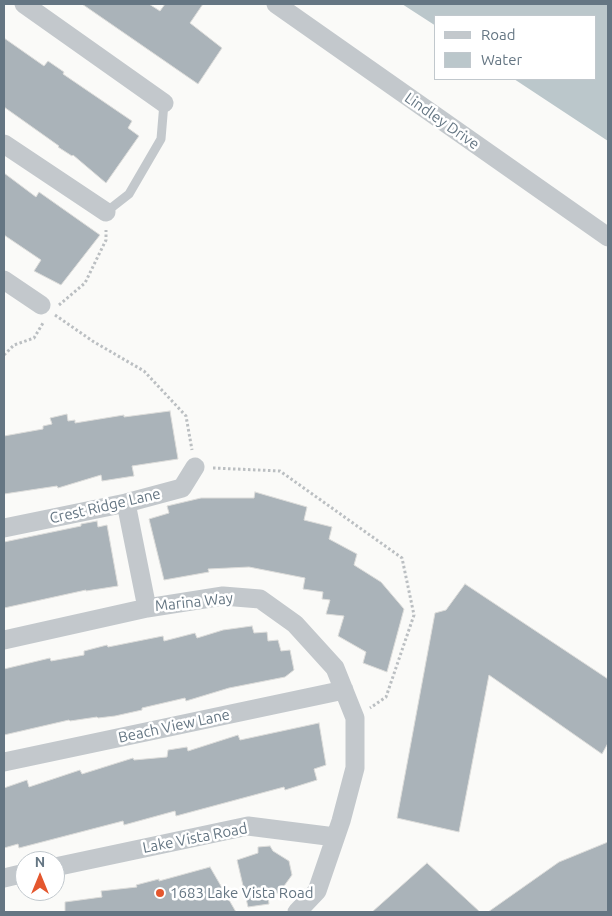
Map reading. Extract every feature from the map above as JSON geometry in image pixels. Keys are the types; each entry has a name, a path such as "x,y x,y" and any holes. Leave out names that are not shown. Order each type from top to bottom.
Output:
{"street":[{"path":"24,4 164,103"},
{"name":"Lindley Drive","path":"276,4 608,237"},
{"path":"4,144 106,212"},
{"path":"4,280 46,308"},
{"name":"Crest Ridge Lane","path":"4,528 126,503 182,488 195,467"},
{"path":"126,503 147,608"},
{"name":"Marina Way","path":"4,640 147,608 224,596 260,599 295,624 335,668 355,718 355,768 335,837 317,891 297,912"},
{"name":"Beach View Lane","path":"4,762 344,690"},
{"name":"Lake Vista Road","path":"65,865 248,826 335,837"}],"lane":[{"path":"106,212 129,194 161,139 164,103"}],"path":[{"path":"4,355 14,345 34,338 46,308 85,283 106,240 106,212"},
{"path":"46,308 94,342 144,371 186,416 195,467 280,471 402,558 414,615 386,697 355,718"}],"water":[{"path":"402,4 608,4 608,141 516,80 597,80 597,15 434,15 434,25"}],"building":[{"path":"82,4 149,4 160,11 165,4 203,4 190,23 222,48 198,84"},
{"path":"4,38 44,66 48,61 64,72 63,74 132,121 128,128 139,136 106,183 73,155 58,147 4,107"},
{"path":"4,173 36,197 39,192 100,235 61,285 34,271 41,260 4,235"},
{"path":"170,411 178,459 132,466 134,476 102,481 101,475 58,488 57,486 4,494 4,436 43,429 43,426 52,424 50,418 67,414 68,421 75,420 75,423 124,415 124,417"},
{"path":"255,492 307,507 304,520 332,527 329,539 357,554 354,565 381,582 404,609 387,672 363,663 366,652 338,636 344,616 326,614 330,600 322,599 323,592 303,589 305,578 249,567 208,569 209,572 164,580 149,519 169,513 167,506 201,498 254,498"},
{"path":"97,521 98,527 107,525 118,586 86,590 4,608 4,542"},
{"path":"465,584 608,679 608,743 602,754 489,675 459,832 397,818 435,613 446,610"},
{"path":"252,626 254,633 267,632 268,641 278,640 281,651 290,650 294,670 285,677 229,688 186,701 185,698 115,716 69,720 4,735 4,669 50,658 51,661 84,655 84,651 107,645 108,647 163,636 164,641 195,633 197,638 223,630"},
{"path":"319,723 326,765 314,769 317,780 285,790 284,787 176,816 175,811 124,825 123,821 19,848 18,844 4,848 4,788 27,780 29,787 80,770 82,774 133,758 134,760 167,757 168,750 187,747 188,751 238,735 240,740"},
{"path":"608,842 608,912 488,912 559,862"},
{"path":"270,846 273,851 289,861 292,875 279,893 268,895 269,904 248,907 237,860 258,853 258,847"},
{"path":"427,863 480,912 372,912"},
{"path":"210,867 236,912 65,912 65,902 102,897 101,891 137,887 136,885 159,879 159,881"}],"place":[{"name":"1683 Lake Vista Road","path":"160,893"}]}
